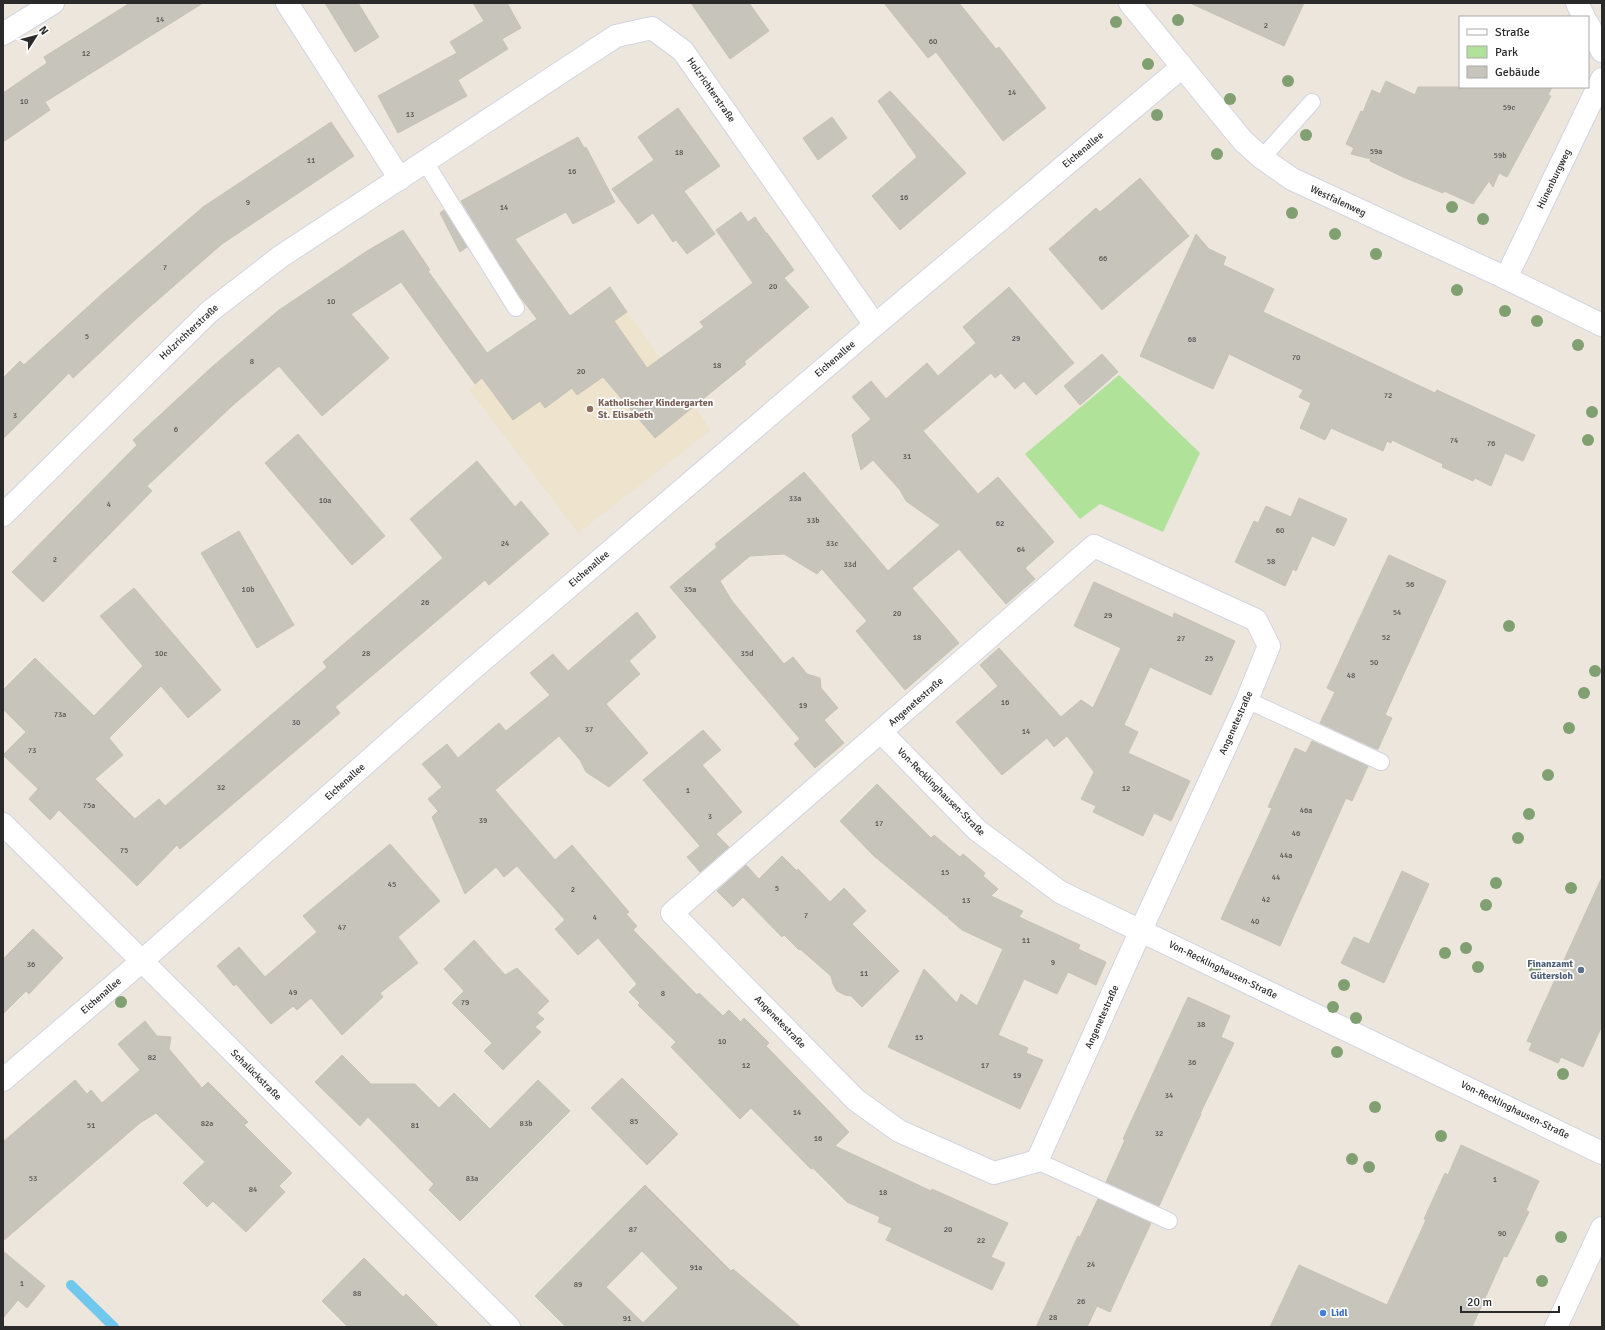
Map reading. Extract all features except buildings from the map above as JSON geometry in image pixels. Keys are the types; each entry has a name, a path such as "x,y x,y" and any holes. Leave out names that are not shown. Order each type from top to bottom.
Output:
{"street":[{"path":"3,34 53,3"},
{"path":"287,3 400,179"},
{"name":"Westfalenweg","path":"1130,3 1243,141 1262,158 1292,179 1506,278 1602,325"},
{"path":"1577,3 1584,16"},
{"path":"1589,26 1602,50"},
{"name":"Holzrichterstraße","path":"3,515 209,312 280,257 616,36 652,28 683,51 875,325"},
{"name":"Eichenallee","path":"3,1080 142,961 469,672 875,325 1182,67"},
{"name":"Hünenburgweg","path":"1506,278 1602,80"},
{"name":"Angenetestraße","path":"1094,546 1256,620 1269,646 1247,700 1037,1161 994,1173 899,1131 856,1100 672,913 1094,546"},
{"name":"Von-Recklinghausen-Straße","path":"881,732 977,830 1060,892 1602,1153"},
{"name":"Schalückstraße","path":"3,824 509,1327"},
{"path":"1556,1327 1602,1228"}],"lane":[{"path":"1262,158 1312,102"},
{"path":"425,162 516,308"},
{"path":"1247,700 1381,762"},
{"path":"1037,1161 1170,1221"}],"shaded area":[{"name":"Katholischer Kindergarten St. Elisabeth","path":"610,287 711,430 578,533 469,389"}],"green space":[{"path":"1119,375 1200,453 1163,532 1100,504 1080,519 1025,454"}],"waterway":[{"path":"71,1285 114,1327"}],"place":[{"name":"Katholischer Kindergarten St. Elisabeth","path":"590,409"},
{"name":"Finanzamt Gütersloh","path":"1581,970"},
{"name":"Lidl","path":"1323,1313"}]}
